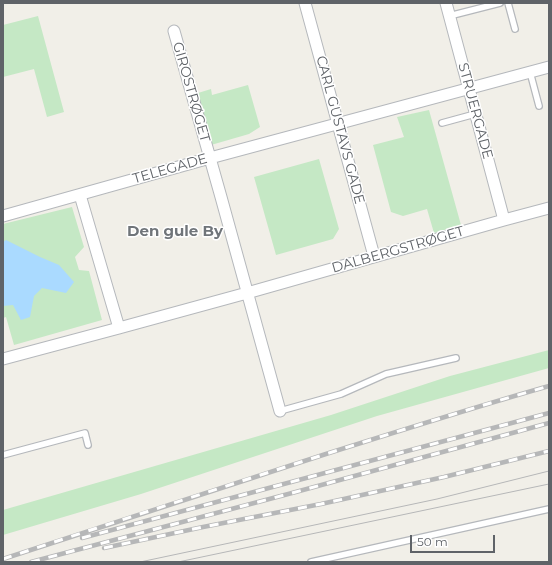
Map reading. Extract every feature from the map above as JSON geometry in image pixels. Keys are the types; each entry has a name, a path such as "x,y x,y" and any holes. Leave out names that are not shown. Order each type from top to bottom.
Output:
{"street":[{"name":"CARL GUSTAVS GADE","path":"305,3 374,256"},
{"name":"STRUERGADE","path":"446,3 504,220"},
{"name":"GIROSTRØGET","path":"174,31 247,293"},
{"name":"TELEGADE","path":"3,216 210,158 549,67"},
{"path":"80,195 118,328"},
{"name":"DALBERGSTRØGET","path":"3,359 247,293 374,256 549,208"},
{"path":"247,293 280,411"}],"lane":[{"path":"450,16 500,3"},
{"path":"508,3 515,29"},
{"path":"530,72 539,106"},
{"path":"442,123 475,114"},
{"path":"280,411 341,394 386,374 456,358"},
{"path":"3,455 86,433 88,444"},
{"path":"311,562 549,509"}],"green space":[{"path":"38,16 64,112 47,117 34,69 3,77 3,25"},
{"path":"248,85 260,127 249,134 211,145 198,93 211,89 212,95"},
{"path":"429,110 461,225 434,233 427,209 403,216 391,212 373,145 404,137 397,117"},
{"path":"319,159 339,229 333,239 276,255 254,177"},
{"path":"72,207 84,247 75,257 79,270 89,271 102,320 14,345 6,317 3,318 3,224"},
{"path":"549,350 549,368 377,416 141,494 3,535 3,510 331,415 450,376"}],"water":[{"path":"6,240 59,265 74,282 66,293 42,288 34,296 30,317 21,320 13,305 3,306 3,242"}],"tram line":[{"path":"140,562 437,499 549,471"},
{"path":"178,562 549,484"}],"railway":[{"path":"3,559 329,453 466,410 549,386"},
{"path":"82,538 549,413"},
{"path":"31,562 549,423"},
{"path":"104,548 321,504 444,477 549,451"}],"district":[{"name":"Den gule By","path":"175,232"}]}
